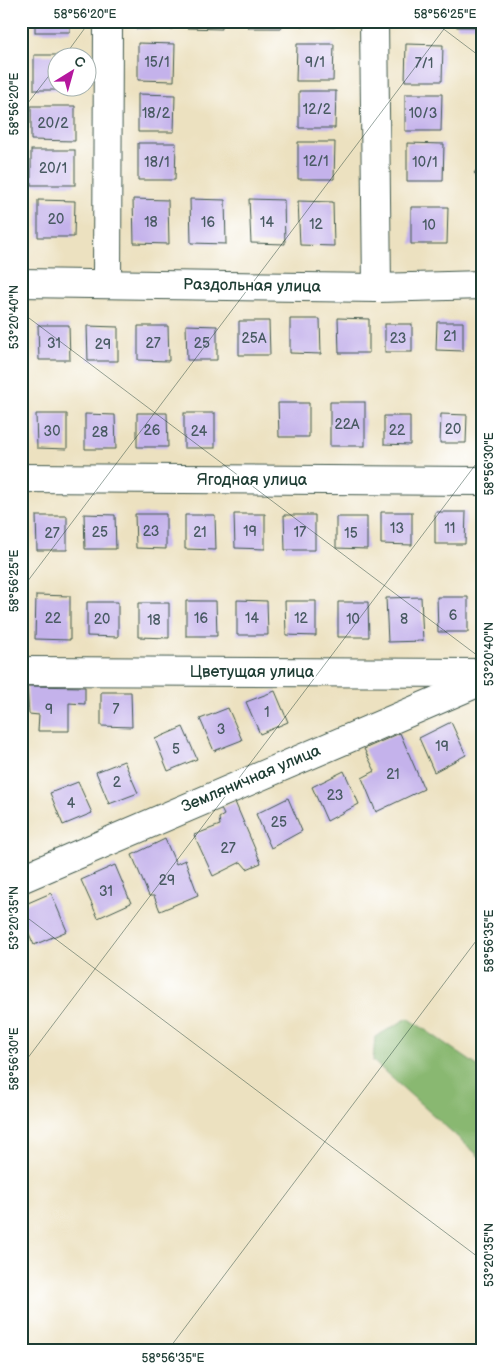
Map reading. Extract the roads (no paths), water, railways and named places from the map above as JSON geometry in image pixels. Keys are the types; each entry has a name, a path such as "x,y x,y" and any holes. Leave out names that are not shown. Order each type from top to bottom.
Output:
{"street":[{"path":"107,283 108,21"},
{"path":"374,21 377,288"},
{"name":"Раздольная улица","path":"21,283 377,288 482,286"},
{"name":"Ягодная улица","path":"21,478 482,481"},
{"name":"Цветущая улица","path":"21,671 482,673"},
{"name":"Земляничная улица","path":"21,878 482,681"},
{"path":"21,858 69,857"}]}
